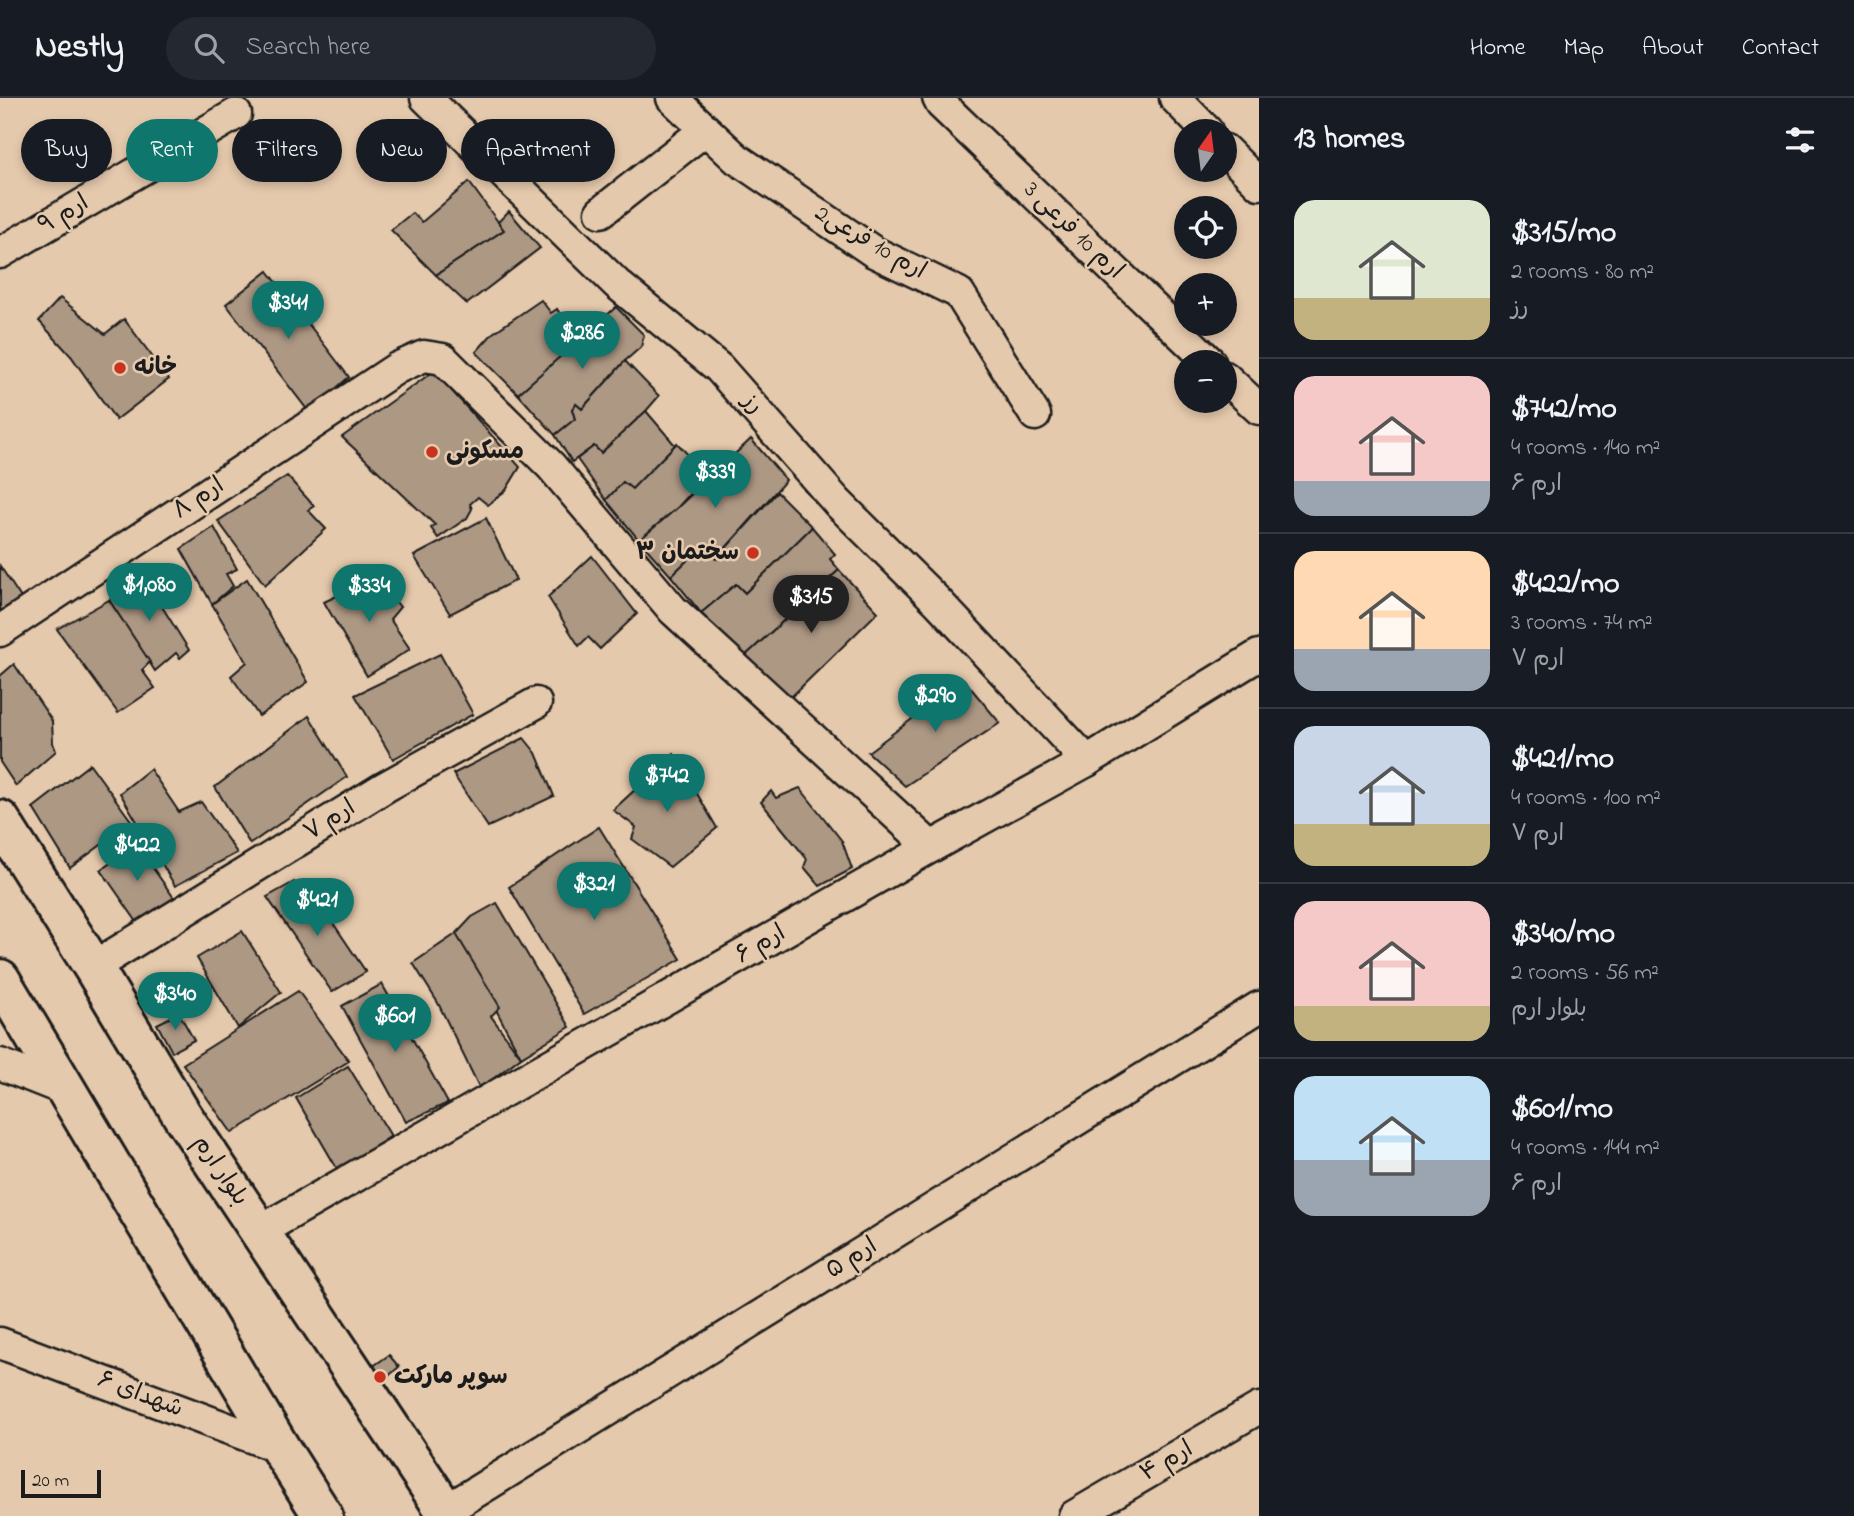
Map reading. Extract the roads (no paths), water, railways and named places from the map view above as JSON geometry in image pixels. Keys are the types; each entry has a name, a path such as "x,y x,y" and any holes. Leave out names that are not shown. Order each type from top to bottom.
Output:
{"main road":[{"name":"بلوار ارم","path":"0,820 182,1115 447,1514"},
{"path":"0,979 279,1448 323,1516"}],"street":[{"name":"رز","path":"426,98 617,284 719,368 837,502 937,601 1087,761"},
{"name":"ارم 10 فرعی2","path":"672,98 737,159 874,251 959,293 1035,415"},
{"name":"ارم 10 فرعی 3","path":"938,98 1198,350"},
{"path":"1175,98 1195,119"},
{"name":"ارم ۹","path":"0,253 236,114"},
{"path":"601,212 705,130"},
{"path":"1237,161 1259,184"},
{"name":"ارم ۸","path":"0,631 397,368 424,356 443,359 551,466 673,610 931,847"},
{"path":"1237,388 1259,409"},
{"name":"ارم ۶","path":"260,1231 931,847 1087,761 1259,655"},
{"name":"ارم ۷","path":"93,967 385,787 536,703"},
{"name":"ارم ۵","path":"447,1514 1259,1007"},
{"path":"0,1064 68,1091"},
{"name":"شهدای ۶","path":"0,1343 279,1448"},
{"name":"ارم ۴","path":"1074,1516 1259,1408"}],"place":[{"name":"خانه","path":"120,368"},
{"name":"مسکونی","path":"432,452"},
{"name":"سختمان ۳","path":"753,553"},
{"name":"سوپر مارکت","path":"380,1377"}]}
